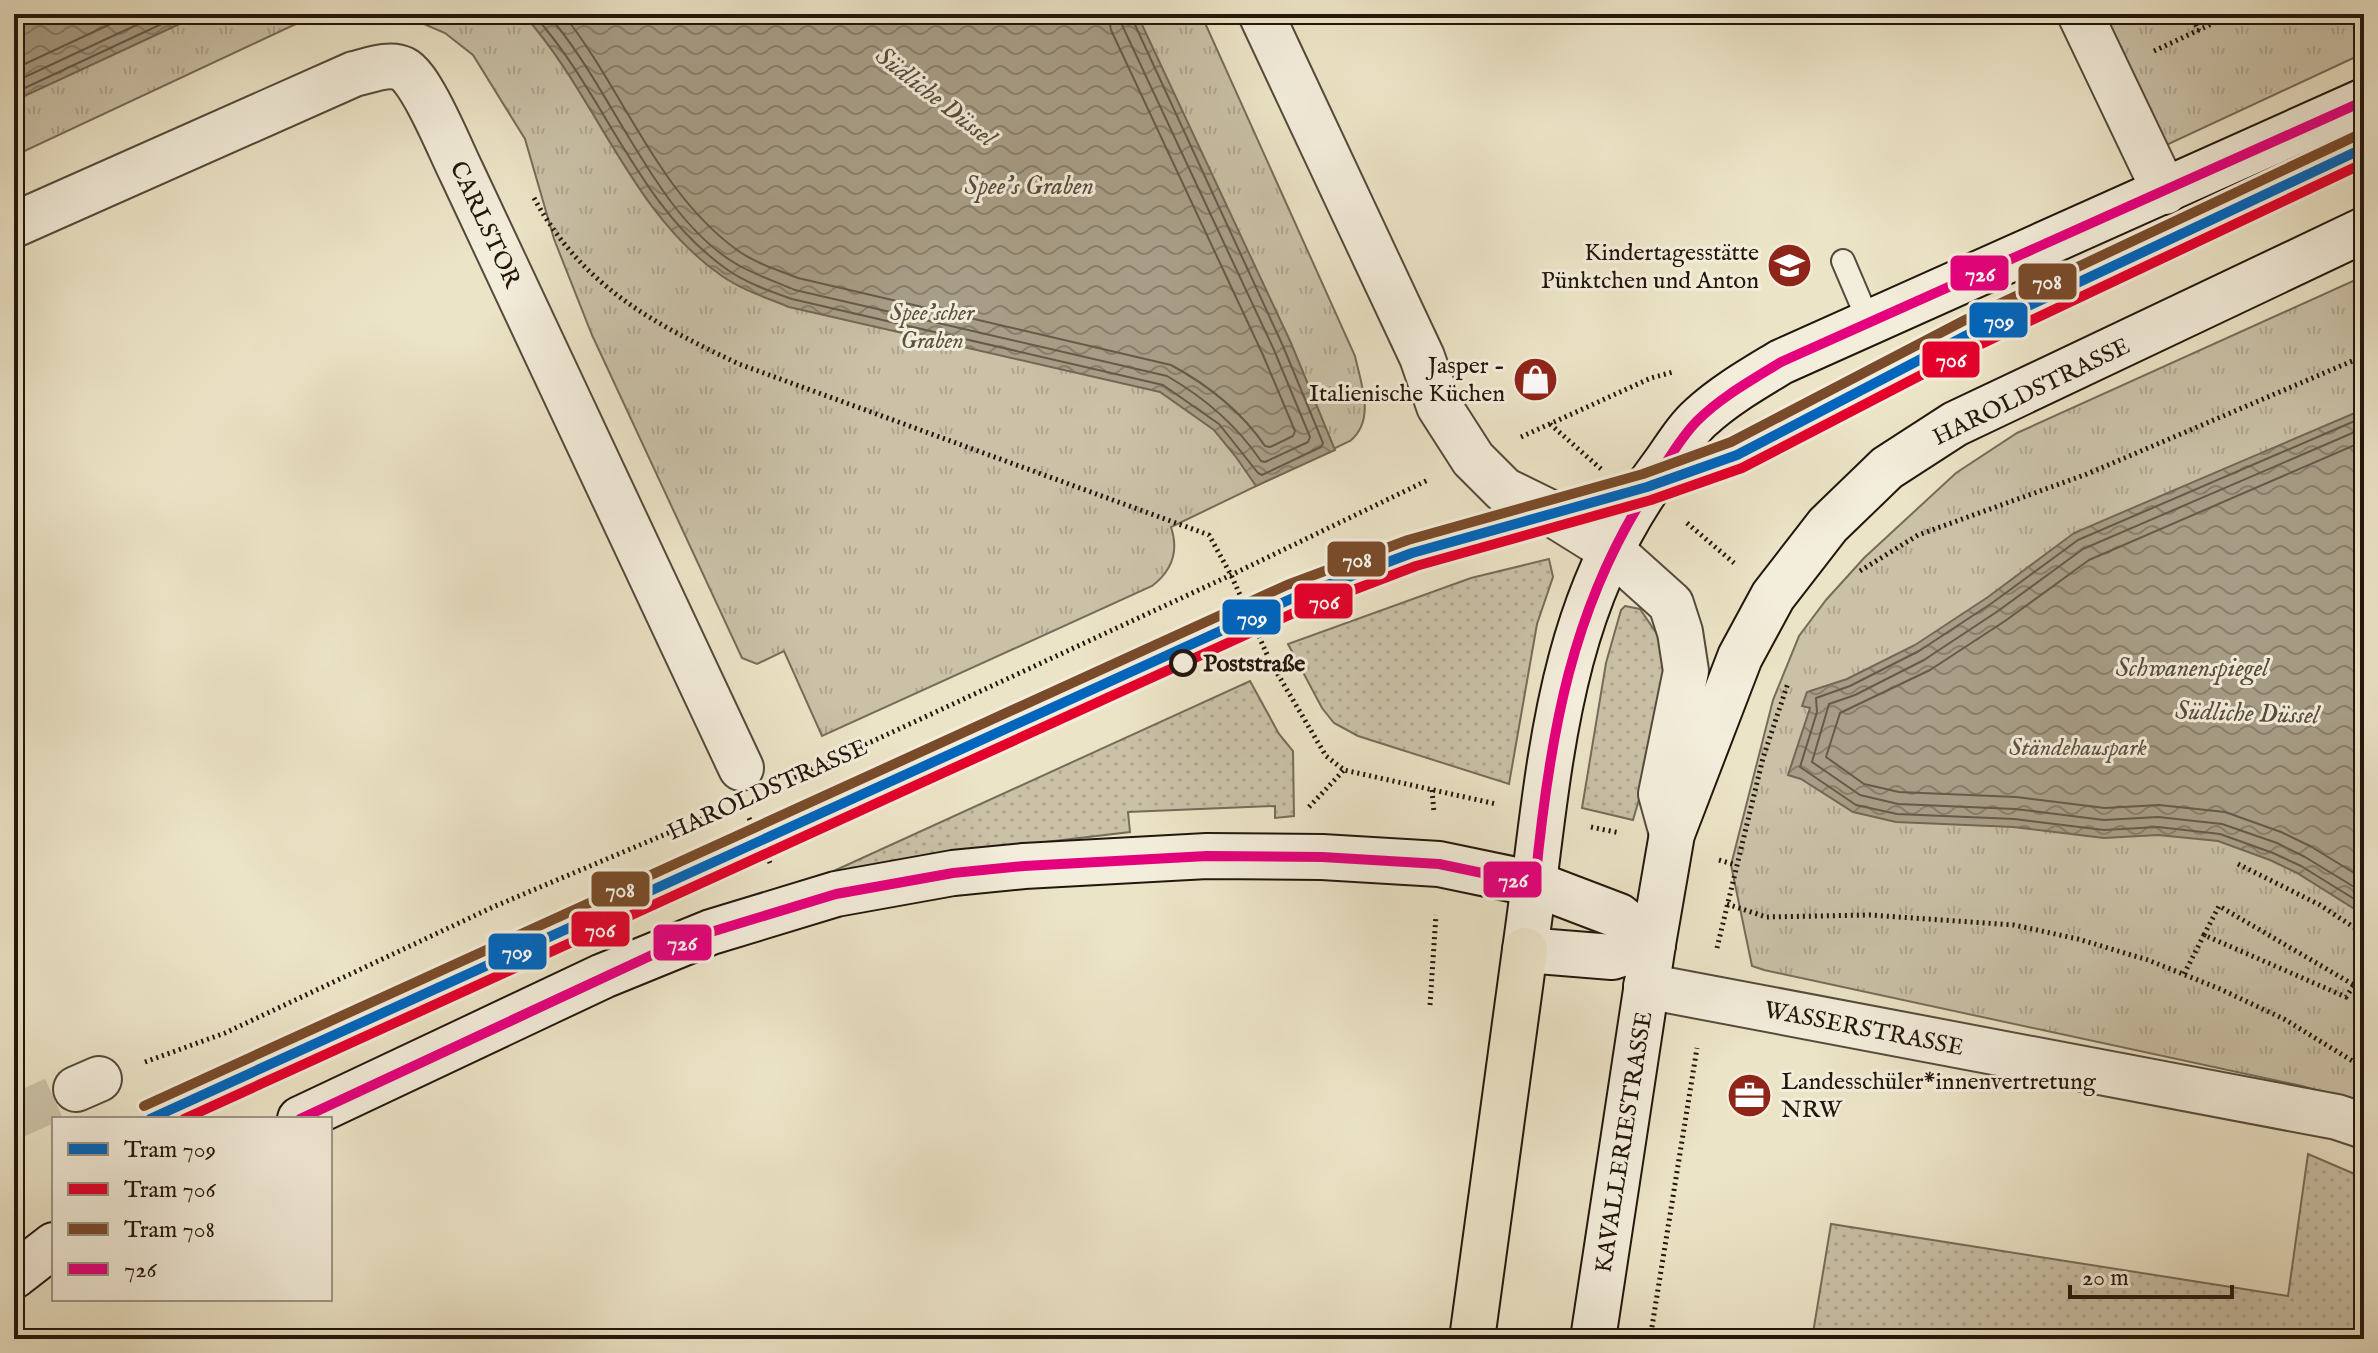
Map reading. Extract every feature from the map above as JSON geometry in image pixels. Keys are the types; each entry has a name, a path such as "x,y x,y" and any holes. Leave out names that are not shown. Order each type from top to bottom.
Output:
{"highway":[{"path":"1472,1339 1525,950"}],"street":[{"path":"1261,14 1422,357 1439,406 1473,459 1504,490 1551,513 1612,551 1671,604 1680,632 1686,671 1661,794 1671,840"},
{"path":"2080,14 2165,192"},
{"name":"CARLSTOR","path":"14,225 354,74 392,66 405,69 420,88 461,171 741,768"},
{"path":"1653,944 1612,957 1525,950 1541,815 1563,682 1584,613 1612,551 1647,487 1698,419 1737,388 1781,362 2364,101"},
{"name":"HAROLDSTRASSE","path":"1653,944 1671,840 1740,657 1773,596 1828,525 1887,468 1955,424 2364,230"},
{"path":"304,1117 665,949 836,894 953,873 1207,856 1322,857 1439,864 1535,884 1619,916 1653,944"},
{"name":"KAVALLERIESTRASSE","path":"1593,1339 1653,944"},
{"name":"WASSERSTRASSE","path":"1646,986 2321,1114 2364,1126"},
{"path":"14,1276 52,1247"}],"lane":[{"path":"1843,261 1869,322"}],"path":[{"path":"2190,14 2199,31"},
{"path":"2109,72 2233,14"},
{"path":"461,171 527,186 548,223 600,284 674,334 739,364 1209,535 1270,661 1326,756 1344,770 1541,815 1671,840 1736,865"},
{"path":"1851,582 1860,571 1918,535 2087,474 2364,356"},
{"name":"HAROLDSTRASSE","path":"785,782 1436,476"},
{"path":"1650,1339 1706,998 1763,758 1792,672"},
{"path":"1306,810 1344,770"},
{"name":"HAROLDSTRASSE","path":"87,1084 225,1033 493,907 727,808"},
{"path":"754,829 772,867"},
{"path":"2238,864 2320,905 2364,934"},
{"path":"1727,904 1766,917 1870,915 2014,925 2078,939 2148,960 2284,1019 2364,1068"},
{"path":"2184,974 2219,906 2354,985"},
{"path":"2204,935 2346,997 2364,970"}],"green space":[{"path":"14,14 317,14 14,156"},
{"name":"Spee'scher Graben","path":"401,14 1201,14 1355,356 1363,390 1363,423 1350,441 1171,527 1174,544 1172,560 1152,586 822,736 784,651 757,664 742,658 592,335 554,239 525,139 473,55 445,33"},
{"path":"2093,14 2364,14 2364,53 2160,148"},
{"name":"Ständehauspark","path":"2364,276 2364,1104 2302,1086 1752,966 1731,865 1773,700 1799,636 1826,600 1864,558 1956,473 2017,433"},
{"path":"1549,559 1553,577 1537,624 1509,784 1358,736 1334,723 1322,708 1288,644 1471,578"},
{"path":"1625,606 1640,609 1661,640 1666,707 1633,820 1582,808 1606,663 1621,610"},
{"path":"1250,681 1279,734 1293,751 1294,816 1275,818 1275,806 1128,812 1130,832 962,852 814,880"},
{"path":"2308,1154 2364,1178 2364,1339 1812,1339 1831,1224 2288,1296"}],"water":[{"path":"14,14 201,14 14,101"},
{"name":"Spee's Graben","path":"523,14 1137,14 1291,343 1335,450 1256,486 1214,430 1160,392 789,307 738,285 690,250 662,220 572,80"},
{"name":"Schwanenspiegel","path":"2364,409 2364,915 2297,873 2218,841 2158,835 2104,838 2013,827 1896,822 1853,812 1801,779 1788,775 1810,708 1802,706 1807,692 1847,679 1915,645 1988,597 2074,533"}],"tunnel":[{"path":"14,1117 76,1089"}],"tram line":[{"name":"708","path":"144,1106 1287,585 1408,540 1643,474 1731,442 1965,320 2358,135"},
{"name":"709","path":"154,1117 1293,598 1412,553 1647,487 1737,455 1971,333 2364,148"},
{"name":"706","path":"188,1117 1298,611 1416,566 1651,500 1742,468 1977,346 2364,163"}],"transit line":[{"name":"726","path":"304,1117 665,949 836,894 953,873 1207,856 1322,857 1439,864 1535,884 1557,725 1584,624 1602,575 1626,528 1674,450 1706,412 1781,362 2364,101"}],"place":[{"name":"Kindertagesstätte Pünktchen und Anton","path":"1790,266"},
{"name":"Jasper - Italienische Küchen","path":"1536,379"},
{"name":"Poststraße","path":"1183,663"},
{"name":"Landesschüler*innenvertretung NRW","path":"1750,1095"}],"water label":[{"name":"Südliche Düssel","path":"936,96"},
{"name":"Südliche Düssel","path":"2247,712"}]}
